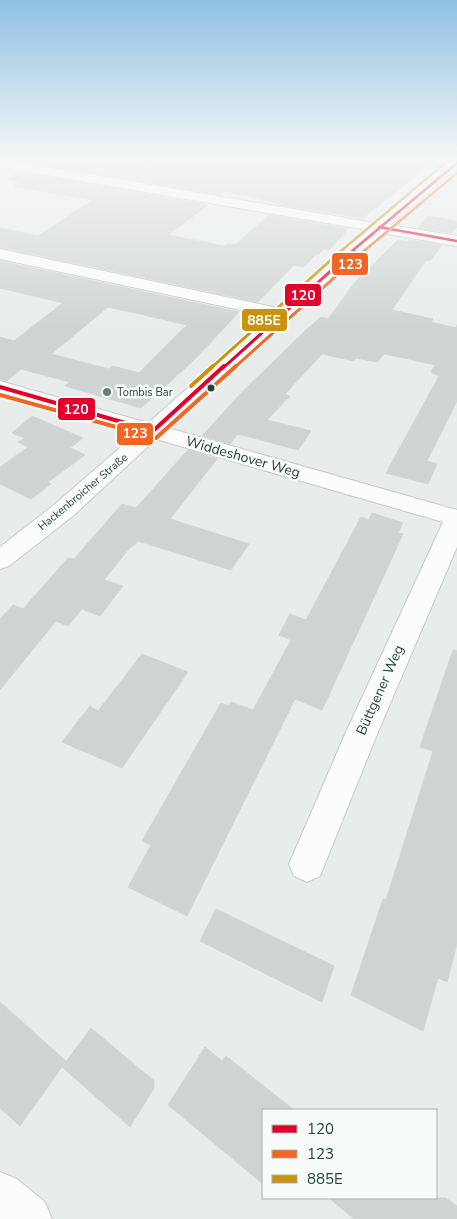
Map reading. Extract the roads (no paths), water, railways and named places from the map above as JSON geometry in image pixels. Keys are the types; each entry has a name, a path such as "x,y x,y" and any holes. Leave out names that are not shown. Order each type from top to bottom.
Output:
{"street":[{"path":"301,214 457,241"},
{"name":"Hackenbroicher Straße","path":"0,560 64,510 395,214"},
{"path":"0,254 282,314"},
{"name":"Widdeshover Weg","path":"0,387 457,518"},
{"name":"Büttgener Weg","path":"307,864 362,732 457,518"},
{"path":"0,1196 28,1219"}],"place":[{"name":"Tombis Bar","path":"107,392"}]}
